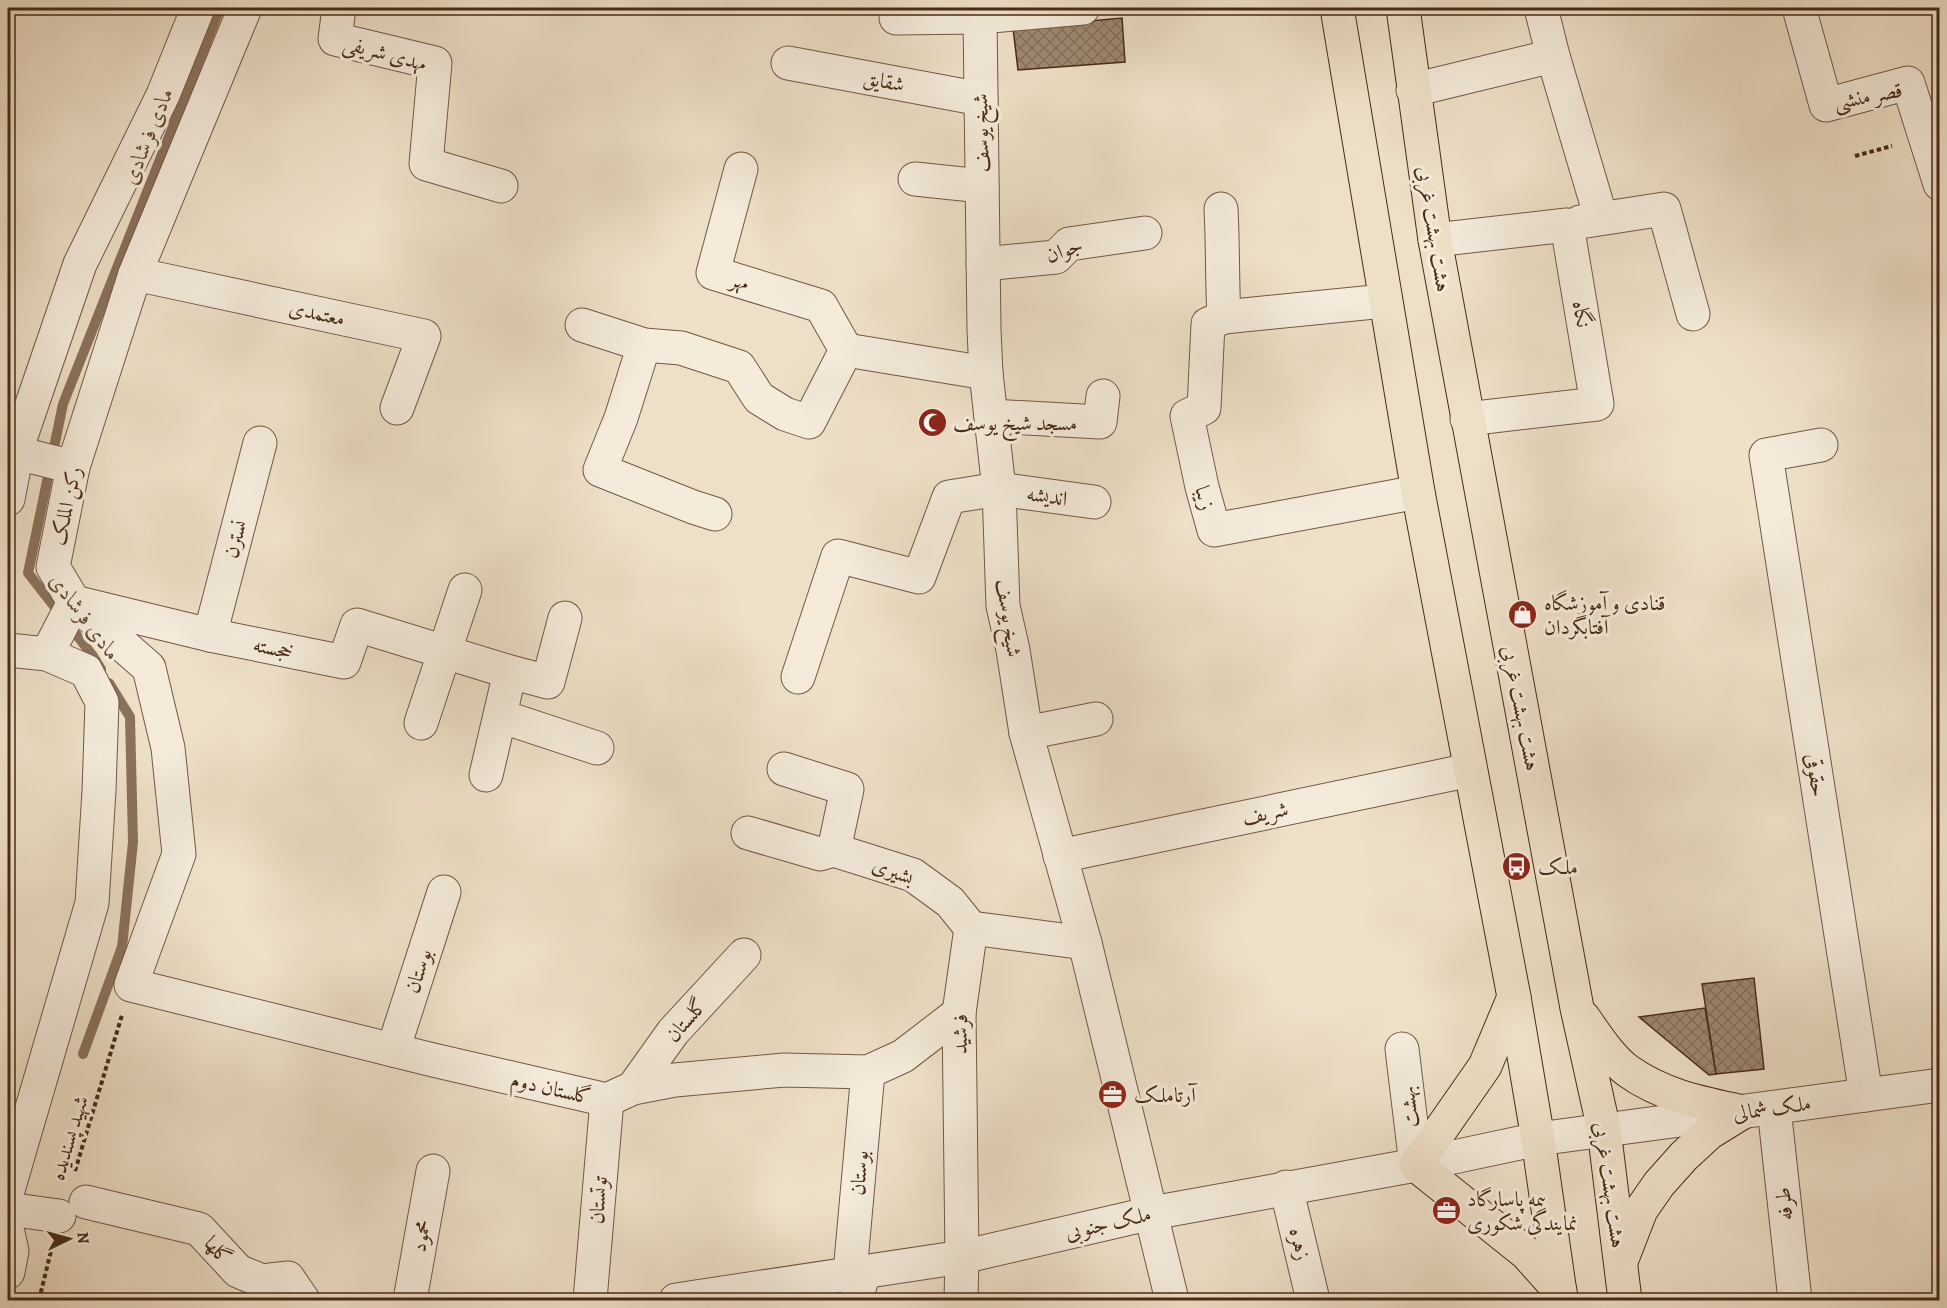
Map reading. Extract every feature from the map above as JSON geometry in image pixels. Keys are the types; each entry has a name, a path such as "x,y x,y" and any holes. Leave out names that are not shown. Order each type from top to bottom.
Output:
{"main road":[{"path":"1337,8 1384,301 1418,492 1514,997 1538,1138 1560,1296"},
{"name":"هشت بهشت غربی","path":"1402,8 1435,240 1467,419 1577,1008 1604,1130 1625,1300"},
{"path":"1514,997 1485,1066 1416,1165 1526,1253 1560,1296"},
{"path":"1577,1008 1602,1043 1627,1070 1655,1087 1686,1100 1758,1110"},
{"path":"1620,1264 1641,1210 1659,1184 1684,1156 1709,1132 1758,1110"}],"street":[{"path":"8,499 19,442 80,264 163,95 198,8"},
{"name":"رکن الملک","path":"131,986 179,854 168,748 149,668 74,602 53,567 73,467 135,274 245,8"},
{"name":"مهدی شریفی","path":"339,8 335,39 435,63 426,164 501,186"},
{"path":"896,18 1083,8"},
{"path":"1541,8 1601,218"},
{"name":"قصر منشی","path":"1799,8 1826,105 1908,83 1940,183"},
{"name":"شیخ یوسف","path":"982,12 981,99 986,373 999,489 1003,606 1013,650 1026,733 1085,943 1172,1300"},
{"path":"1413,90 1553,56"},
{"name":"شقایق","path":"788,63 981,99"},
{"name":"مهر","path":"741,168 713,273 821,306 846,350"},
{"path":"915,179 982,186"},
{"path":"1221,209 1224,251 1222,263 1224,317 1384,301"},
{"path":"1435,240 1567,225 1664,209 1693,314"},
{"name":"نگاه","path":"1467,419 1597,404 1567,225"},
{"name":"جوان","path":"983,264 1056,257 1069,244 1145,233"},
{"name":"معتمدی","path":"135,274 424,336 397,408"},
{"name":"زیبا","path":"1224,317 1208,324 1204,408 1187,416 1214,530 1418,492"},
{"path":"582,326 644,345 681,348 739,367 759,398 784,414 809,422 846,350 986,373"},
{"path":"644,345 621,418 600,470 715,514"},
{"path":"991,416 1100,422 1103,396"},
{"name":"نسترن","path":"210,635 260,443"},
{"name":"حقوقی","path":"1821,446 1766,454 1866,1095"},
{"path":"17,453 73,467"},
{"name":"اندیشه","path":"798,677 838,556 919,577 949,498 999,489 1094,502"},
{"path":"421,723 465,590"},
{"path":"47,654 74,602"},
{"name":"خجسته","path":"74,602 210,635 344,662 357,625 548,682 566,618"},
{"path":"8,650 47,654 86,671 102,702 92,903 8,1190"},
{"path":"486,776 510,672"},
{"path":"500,716 597,748"},
{"path":"1026,733 1096,719"},
{"path":"784,768 847,789 834,850"},
{"name":"شریف","path":"1060,856 1470,770"},
{"name":"بشیری","path":"748,833 820,854 834,850 913,874 950,902 971,928"},
{"name":"بوستان","path":"393,1050 444,892"},
{"path":"971,928 1085,943"},
{"name":"فرشید","path":"961,1300 959,1013 971,928"},
{"name":"گلستان","path":"620,1094 744,955"},
{"name":"گلستان دوم","path":"131,986 393,1050 620,1094 675,1080 784,1070 868,1072 903,1056 959,1013"},
{"name":"بهشت","path":"1402,1048 1416,1165"},
{"name":"بوستان","path":"857,1282 868,1072"},
{"name":"ملک شمالی","path":"1604,1130 1940,1085"},
{"name":"توتستان","path":"590,1300 620,1094"},
{"name":"طرفه","path":"1758,1110 1795,1300"},
{"path":"1538,1138 1604,1130"},
{"name":"ملک جنوبی","path":"676,1300 857,1282 1152,1213 1416,1165 1538,1138"},
{"name":"محمود","path":"410,1300 433,1171"},
{"name":"زهره","path":"1286,1187 1313,1300"},
{"path":"8,1209 73,1209"},
{"name":"گلها","path":"73,1209 199,1229 238,1272 262,1281 288,1278 303,1300"},
{"path":"8,1233 12,1251 8,1272"}],"path":[{"path":"1855,156 1925,137"},
{"name":"شهید پسندیده","path":"39,1300 73,1209 67,1198 131,986"}],"building":[{"path":"1122,18 1125,62 1018,70 1013,28"},
{"path":"1754,978 1764,1069 1716,1074 1702,984"},
{"path":"1705,1008 1716,1074 1709,1075 1639,1017"}],"waterway":[{"name":"مادی فرشادی","path":"101,669 28,573 63,404 220,8"},
{"name":"مادی فرشادی","path":"83,1054 122,947 133,842 130,717 109,683"}],"place":[{"name":"مسجد شیخ یوسف","path":"932,423"},
{"name":"قنادی و آموزشگاه آفتابگردان","path":"1523,615"},
{"name":"ملک","path":"1517,867"},
{"name":"آرتاملک","path":"1113,1095"},
{"name":"بیمه پاسارگاد نمایندگی شکوری","path":"1446,1211"}]}
